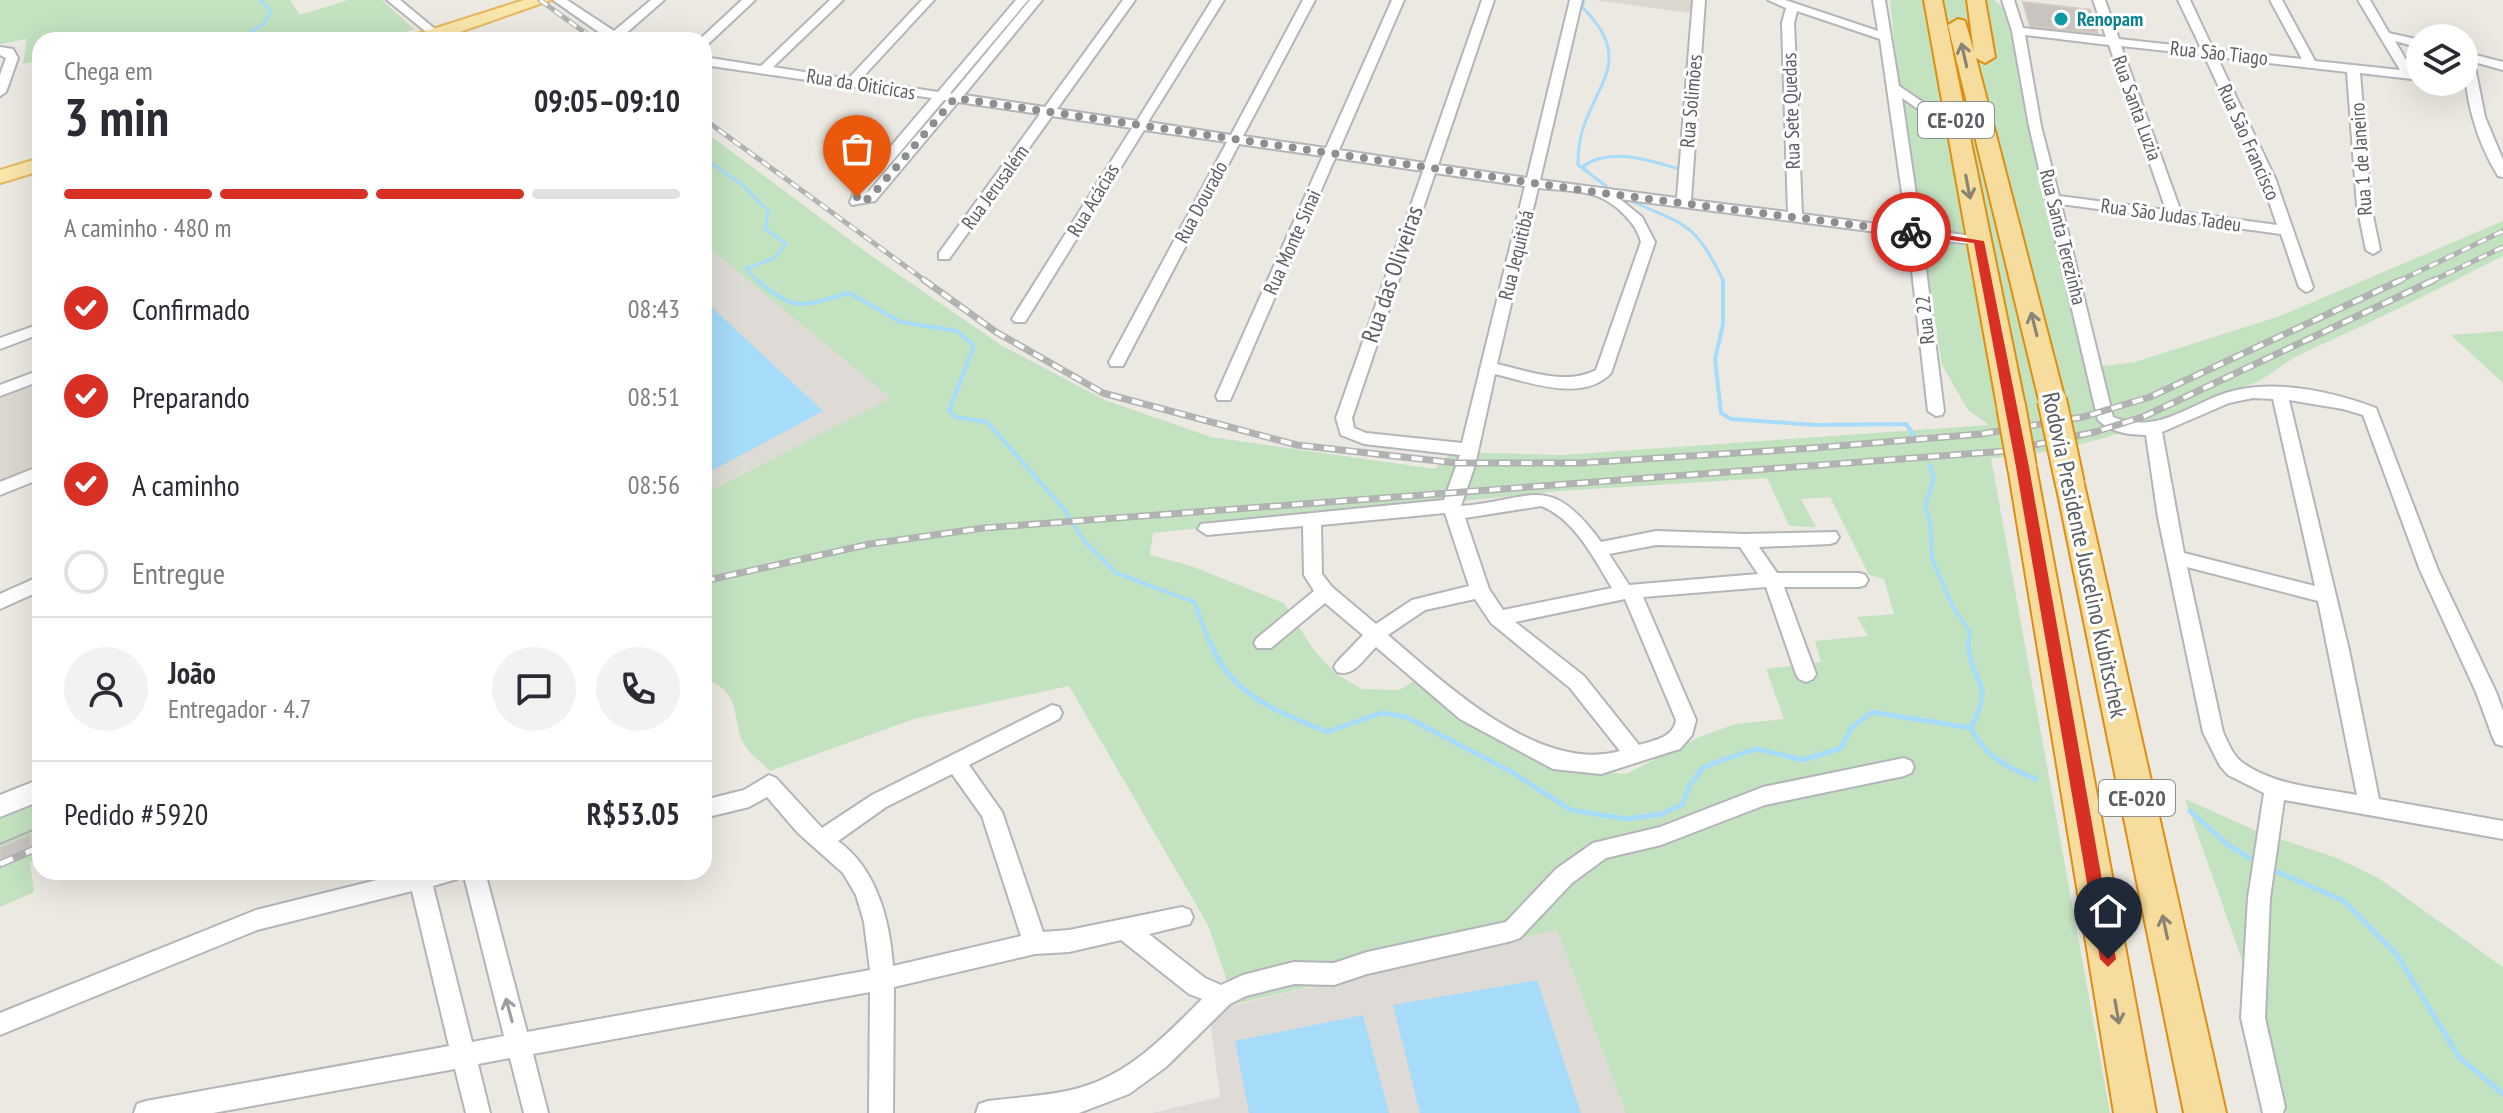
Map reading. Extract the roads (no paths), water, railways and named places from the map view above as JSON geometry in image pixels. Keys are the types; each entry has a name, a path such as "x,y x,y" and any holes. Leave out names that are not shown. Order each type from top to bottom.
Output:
{"highway":[{"path":"1917,0 1935,65 1953,104"},
{"name":"Rodovia Presidente Juscelino Kubitschek","path":"1933,0 2011,406 2135,1113"},
{"name":"Rodovia Presidente Juscelino Kubitschek","path":"1952,0 1988,158 2052,400 2205,1113"},
{"path":"1976,0 1991,108 1988,158"}],"main road":[{"path":"430,32 518,0"},
{"path":"431,32 542,0"},
{"path":"0,170 32,160"},
{"path":"0,177 32,167"}],"street":[{"path":"559,0 609,32"},
{"path":"624,32 658,0"},
{"path":"712,34 749,0"},
{"path":"764,69 837,0"},
{"path":"852,82 928,0"},
{"path":"948,97 862,189 857,202 865,201 878,190 1009,23 1022,0"},
{"path":"1009,23 1036,0"},
{"name":"Rua Jerusalém","path":"944,256 1129,0"},
{"name":"Rua Acácias","path":"1020,319 1218,0"},
{"name":"Rua Dourado","path":"1117,362 1309,0"},
{"name":"Rua Monte Sinai","path":"1224,396 1398,0"},
{"name":"Rua das Oliveiras","path":"1469,457 1364,438 1344,427 1353,390 1488,0"},
{"name":"Rua Jequitibá","path":"1453,510 1454,494 1469,457 1576,0"},
{"name":"Rua Solimões","path":"1684,201 1699,0"},
{"path":"1774,0 1885,37"},
{"name":"Rua 22","path":"1879,0 1915,232 1936,411"},
{"name":"Rua Santa Luzia","path":"2099,0 2175,216"},
{"name":"Rua São Francisco","path":"2184,0 2288,231 2306,287"},
{"path":"2276,0 2311,64"},
{"path":"2364,0 2406,65"},
{"path":"396,1 422,32"},
{"name":"Rua Santa Terezinha","path":"2009,4 2018,31 2035,126 2106,420 2153,430"},
{"name":"Rua Sete Quedas","path":"1792,6 1788,23 1795,217"},
{"name":"Rua São Tiago","path":"2018,31 2406,75"},
{"path":"2385,35 2406,40"},
{"path":"0,92 6,54"},
{"path":"2478,59 2503,66"},
{"name":"Rua da Oiticicas","path":"712,62 1602,193 1684,201 1979,241"},
{"name":"Rua 1 de Janeiro","path":"2353,69 2361,120 2365,223 2373,250"},
{"path":"1893,87 1958,130"},
{"path":"2472,96 2481,127 2503,173"},
{"path":"1489,367 1565,381 1596,378 1603,373 1648,242 1647,231 1640,222 1602,193"},
{"name":"Rua São Judas Tadeu","path":"2054,199 2288,231"},
{"path":"0,344 32,332"},
{"path":"0,391 32,378"},
{"path":"2503,738 2486,692 2429,570 2373,415 2360,408 2250,393 2230,397 2167,427 2153,430 2213,732 2235,769 2275,789 2503,830"},
{"path":"2280,396 2370,806"},
{"path":"0,489 32,475"},
{"path":"1207,529 1549,501 1562,508 1628,591 1686,720 1685,729 1673,743 1601,765 1571,765 1535,753 1467,713 1325,592 1313,575 1312,521"},
{"path":"1453,510 1480,591 1498,618 1517,637 1577,682 1635,755"},
{"path":"1596,550 1656,538 1745,541 1830,537"},
{"path":"1745,541 1772,580 1806,674"},
{"path":"2177,558 2325,596"},
{"path":"1498,618 1628,591 1772,580 1859,580"},
{"path":"0,602 32,587"},
{"path":"1344,667 1374,636 1417,603 1440,595 1480,591"},
{"path":"1264,643 1325,592"},
{"path":"821,841 879,801 1052,713"},
{"path":"955,761 991,812 1035,943"},
{"path":"988,1113 1078,1101 1120,1085 1158,1059 1222,996 1243,986 1294,973 1334,974 1434,946 1503,935 1519,925 1564,876 1601,850 1661,836 1763,796 1904,767"},
{"path":"712,807 749,798 769,784 821,841 839,853 864,887 873,914 883,979 881,1113"},
{"path":"2273,1107 2253,1018 2259,898 2269,850 2275,789"},
{"path":"0,806 32,793"},
{"path":"0,1024 256,920 416,880"},
{"path":"420,880 478,1113"},
{"path":"476,880 536,1113"},
{"path":"146,1113 883,979 1035,943 1069,941 1182,917"},
{"path":"1124,929 1197,986 1222,996"}],"water":[{"path":"712,307 823,411 712,471"},
{"path":"1537,980 1581,1113 1420,1113 1393,1005"},
{"path":"1363,1015 1389,1113 1249,1113 1235,1041"}],"waterway":[{"path":"251,32 264,24 271,11 261,0"},
{"path":"1584,0 1582,7 1600,29 1608,48 1608,65 1580,140 1578,165 1606,186"},
{"path":"1586,170 1583,166 1594,160 1618,156 1679,169"},
{"path":"712,164 744,186 768,211 765,229 786,244 774,258 746,269 757,280"},
{"path":"1631,201 1688,229 1705,248 1723,280"},
{"path":"757,280 791,302 810,303 849,293 901,322 957,331 974,346 949,410 955,417 987,422 1063,508 1085,542 1116,573 1194,602 1210,644"},
{"path":"1723,280 1723,324 1715,359 1721,413 1731,419 1815,425 1906,424 1914,435"},
{"path":"1930,465 1934,479 1925,506 1930,520 1932,559 1953,607 1970,632 1968,643"},
{"path":"1210,642 1219,661 1243,689 1274,709 1308,724 1327,732 1381,713 1406,717 1510,771 1571,810 1627,819 1662,814 1683,804 1689,786 1704,767 1746,752 1757,749 1803,760 1841,748 1851,728 1872,712 1971,728"},
{"path":"1968,643 1982,691 1982,700 1971,728"},
{"path":"1971,728 1990,754 2036,779"},
{"path":"2190,811 2228,845 2258,863"},
{"path":"2269,868 2344,901 2397,955 2459,1057 2503,1094"}],"tram line":[{"path":"0,844 32,830"}],"railway":[{"path":"540,0 584,32"},
{"path":"712,125 927,282"},
{"path":"2397,282 2503,231"},
{"path":"2430,282 2503,247"},
{"path":"924,280 996,332 1103,393 1297,445 1456,463 1581,463 1813,448 1981,434 2083,417 2150,397 2401,280"},
{"path":"712,579 870,544 984,528 2006,451 2095,432 2145,416 2434,280"},
{"path":"0,864 32,850"}],"place":[{"name":"Renopam","path":"2061,19"}]}
